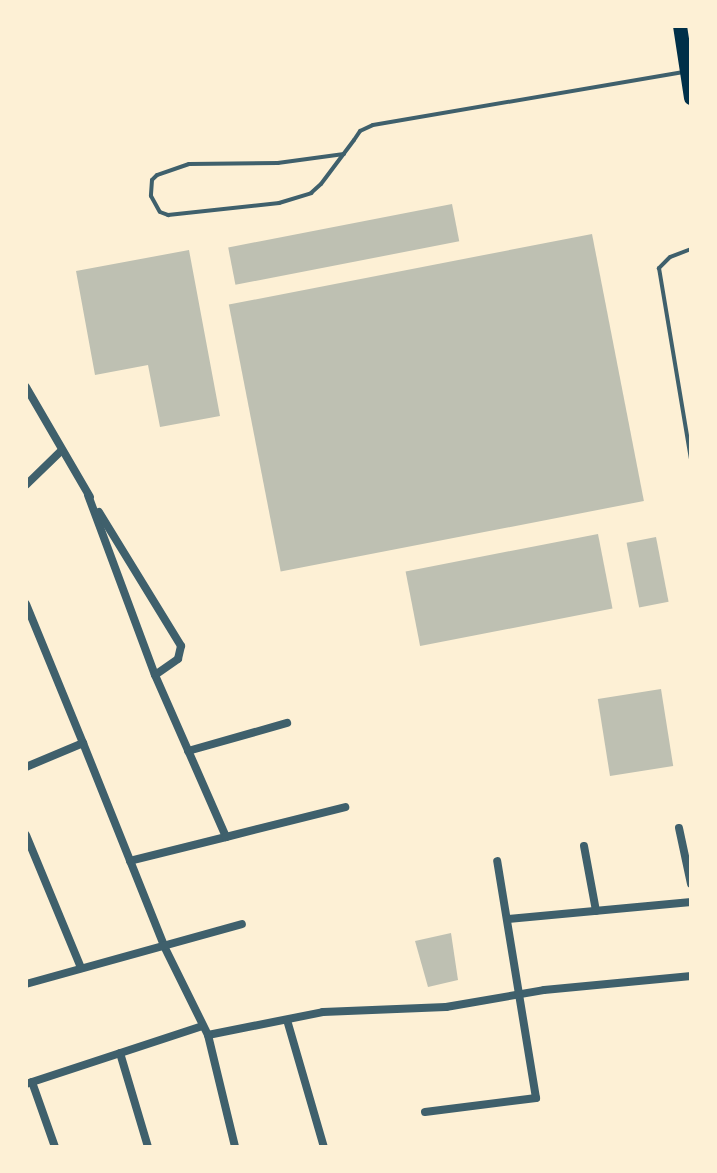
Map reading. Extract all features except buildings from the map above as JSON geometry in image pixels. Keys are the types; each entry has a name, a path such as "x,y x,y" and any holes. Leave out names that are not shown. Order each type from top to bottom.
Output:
{"highway":[{"path":"680,26 691,98"}],"street":[{"path":"26,387 61,451 181,646 178,659 155,675"},
{"path":"26,485 61,451"},
{"path":"88,495 155,675 226,837"},
{"path":"26,604 164,946 205,1030 235,1147"},
{"path":"188,751 287,723"},
{"path":"26,767 83,743"},
{"path":"130,861 345,807"},
{"path":"679,828 691,884"},
{"path":"26,835 81,968"},
{"path":"584,846 596,911"},
{"path":"425,1112 536,1098 497,861"},
{"path":"508,919 691,902"},
{"path":"26,984 242,924"},
{"path":"55,1147 29,1083 120,1053 205,1030 287,1020 323,1012 446,1007 521,994 691,976"},
{"path":"287,1020 324,1147"},
{"path":"120,1053 148,1147"}],"lane":[{"path":"344,154 278,163 189,164 157,175 152,180 151,196 160,212 168,215 279,203 311,193 344,154 360,131 373,125 685,72"},
{"path":"691,249 670,257 659,268 691,459"}]}
